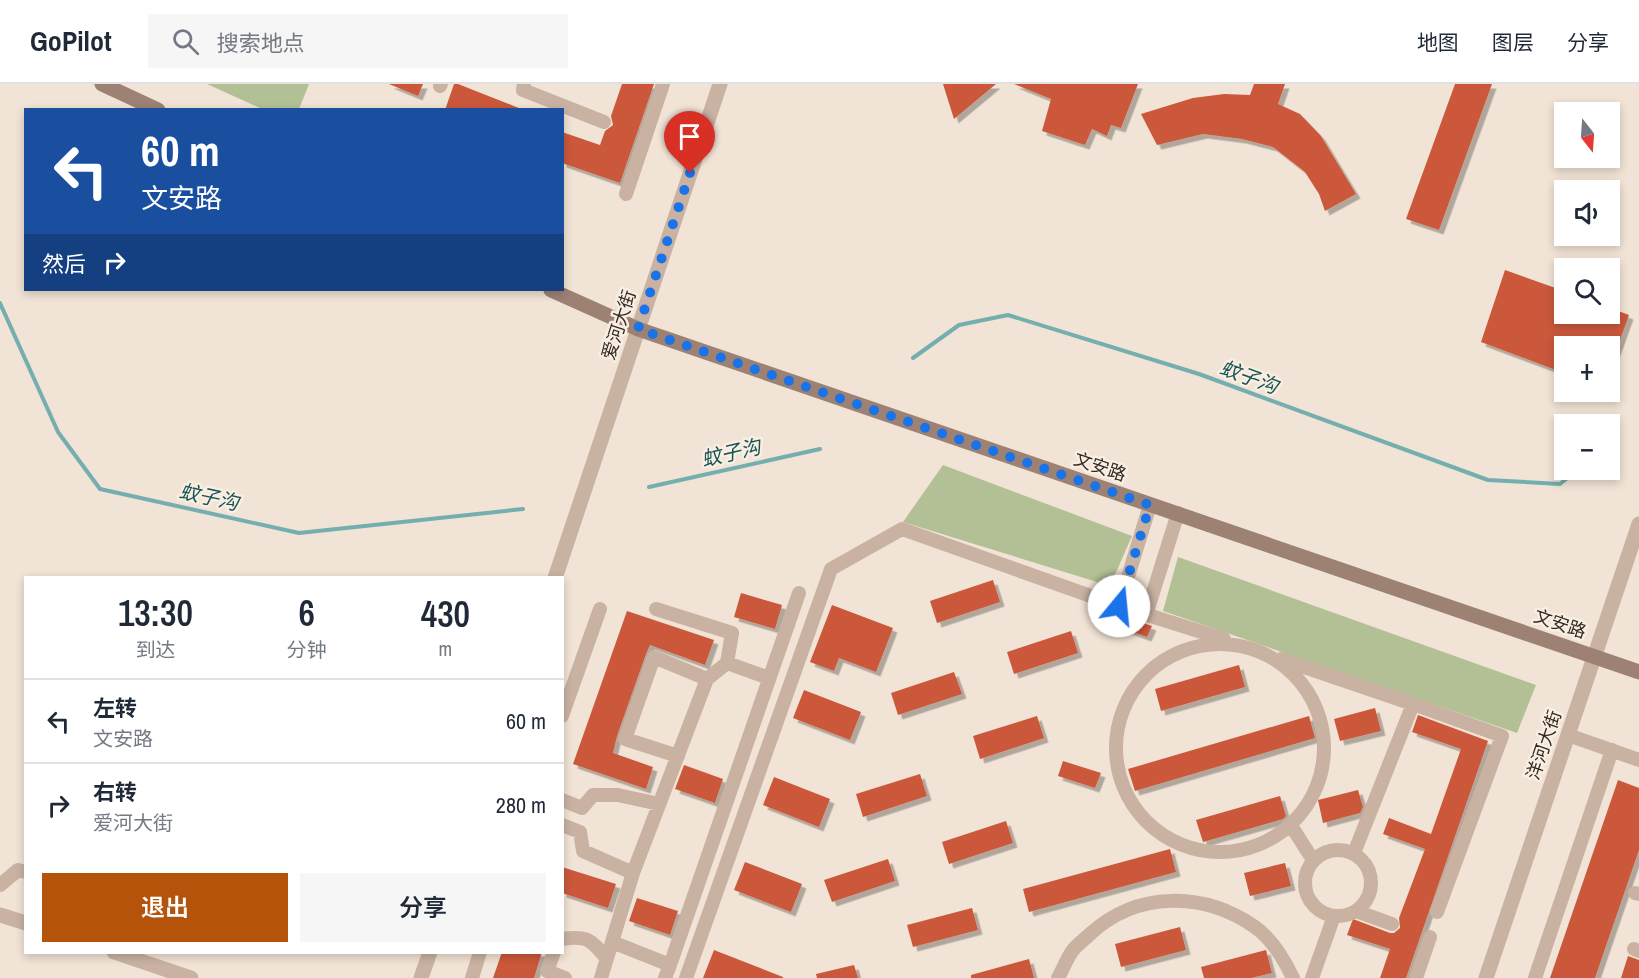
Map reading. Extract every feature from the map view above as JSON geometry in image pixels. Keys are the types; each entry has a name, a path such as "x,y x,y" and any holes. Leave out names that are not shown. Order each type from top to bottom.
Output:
{"main road":[{"path":"102,84 154,108"},
{"name":"文安路","path":"553,291 638,329 1639,672"}],"street":[{"path":"525,84 523,90 604,122"},
{"path":"626,194 663,84"},
{"name":"爱河大街","path":"556,576 720,84"},
{"path":"1119,606 1150,505"},
{"path":"1146,615 1178,513"},
{"name":"洋河大街","path":"1485,978 1639,524"},
{"path":"687,978 831,569 902,529 1119,606 1240,644 1502,736 1437,912"},
{"path":"612,942 668,971 799,593"},
{"path":"564,710 600,609"},
{"path":"601,978 633,873 659,804 707,679 727,663 732,633 656,609"},
{"path":"1240,644 1204,644 1169,655 1141,678 1122,708 1114,744 1119,780 1136,812 1160,834 1190,848 1222,853 1255,846 1284,831 1306,807 1321,778 1325,745 1319,713 1302,681 1274,657"},
{"path":"678,756 625,739 654,657 707,679"},
{"path":"727,663 769,678"},
{"path":"1354,853 1413,704"},
{"path":"1568,735 1639,760"},
{"path":"1535,978 1612,750"},
{"path":"564,801 582,808 593,795 618,795 659,804"},
{"path":"1290,824 1313,860"},
{"path":"564,826 580,832 583,851 633,873"},
{"path":"1331,850 1354,853 1363,860 1369,870 1371,881 1370,893 1365,903 1356,911 1334,916 1315,907 1305,889 1305,879 1313,860 1331,850"},
{"path":"0,885 18,870 24,872"},
{"path":"1058,978 1074,949 1105,920 1145,903 1188,900 1224,909 1257,928 1282,956 1293,978"},
{"path":"1356,911 1392,924"},
{"path":"0,915 24,922"},
{"path":"1312,978 1334,916"},
{"path":"564,939 580,936 594,944 607,959"},
{"path":"1416,978 1430,937"},
{"path":"120,954 191,978"},
{"path":"421,978 429,954"},
{"path":"472,978 479,954"},
{"path":"553,954 547,971 565,978"}],"green space":[{"path":"207,84 309,84 299,108 260,108"},
{"path":"943,465 1132,536 1110,586 903,522"},
{"path":"1178,557 1536,685 1517,733 1163,611"}],"building":[{"path":"389,84 423,84 418,96"},
{"path":"454,84 458,84 519,108 446,108"},
{"path":"622,84 654,84 620,183 564,164 564,133 600,145 605,131 613,125 611,116"},
{"path":"943,84 996,84 954,119"},
{"path":"1014,84 1138,84 1121,128 1111,125 1107,136 1092,129 1085,145 1042,131 1051,99"},
{"path":"1254,84 1285,84 1278,104 1300,114 1321,136 1356,194 1325,211 1319,194 1305,172 1273,147 1242,139 1203,134 1157,145 1141,114 1193,98 1224,94 1250,95"},
{"path":"1455,84 1492,84 1439,230 1406,219"},
{"path":"1505,270 1554,287 1554,324 1620,324 1620,312 1629,315 1620,340 1620,336 1554,336 1554,369 1481,342"},
{"path":"993,580 1000,602 937,623 930,601"},
{"path":"741,593 782,605 775,629 734,617"},
{"path":"832,605 893,628 876,672 839,658 834,671 810,662"},
{"path":"1103,610 1152,626 1147,637 1100,620"},
{"path":"627,611 714,640 705,665 650,645 613,753 653,767 646,789 573,764"},
{"path":"1071,631 1078,653 1014,674 1007,652"},
{"path":"1239,665 1245,687 1161,711 1155,689"},
{"path":"954,672 962,694 898,715 891,693"},
{"path":"804,690 861,712 850,740 793,718"},
{"path":"1375,708 1381,731 1340,741 1334,719"},
{"path":"1418,715 1488,741 1406,978 1380,978 1390,949 1347,935 1353,919 1390,933 1400,928 1399,918 1425,849 1383,834 1389,818 1431,834 1461,749 1412,732"},
{"path":"1037,716 1044,738 980,759 973,736"},
{"path":"1309,716 1315,738 1135,791 1128,769"},
{"path":"1063,761 1101,773 1095,788 1058,776"},
{"path":"684,765 723,779 715,803 675,789"},
{"path":"920,774 927,796 863,817 856,794"},
{"path":"774,777 830,799 819,827 763,805"},
{"path":"1618,780 1639,788 1639,850 1595,978 1550,978"},
{"path":"1358,790 1363,807 1360,813 1323,823 1318,800"},
{"path":"1280,796 1286,816 1283,819 1203,842 1196,820"},
{"path":"1006,821 1013,843 949,864 942,842"},
{"path":"1170,849 1176,872 1029,912 1023,889"},
{"path":"888,859 895,881 832,902 824,880"},
{"path":"745,862 802,884 791,912 734,890"},
{"path":"1285,863 1291,886 1250,896 1244,873"},
{"path":"564,868 616,884 608,908 564,894"},
{"path":"637,898 678,911 670,935 629,921"},
{"path":"972,908 978,930 913,947 907,925"},
{"path":"1180,927 1186,950 1121,967 1115,944"},
{"path":"714,950 783,977 783,978 703,978"},
{"path":"1266,950 1272,973 1251,978 1204,978 1201,967"},
{"path":"501,954 541,954 534,978 493,978"},
{"path":"1628,956 1639,960 1639,978 1621,978"},
{"path":"1029,959 1034,978 971,978 971,975"},
{"path":"854,965 858,978 817,978 816,974"}],"waterway":[{"name":"蚊子沟","path":"0,303 58,432 100,489 299,533 523,509"},
{"name":"蚊子沟","path":"913,358 959,325 1008,315 1199,374 1488,480 1560,484 1565,480"},
{"name":"蚊子沟","path":"649,487 820,449"}],"route":[{"path":"690,173 638,329 1150,505 1119,606"}]}
